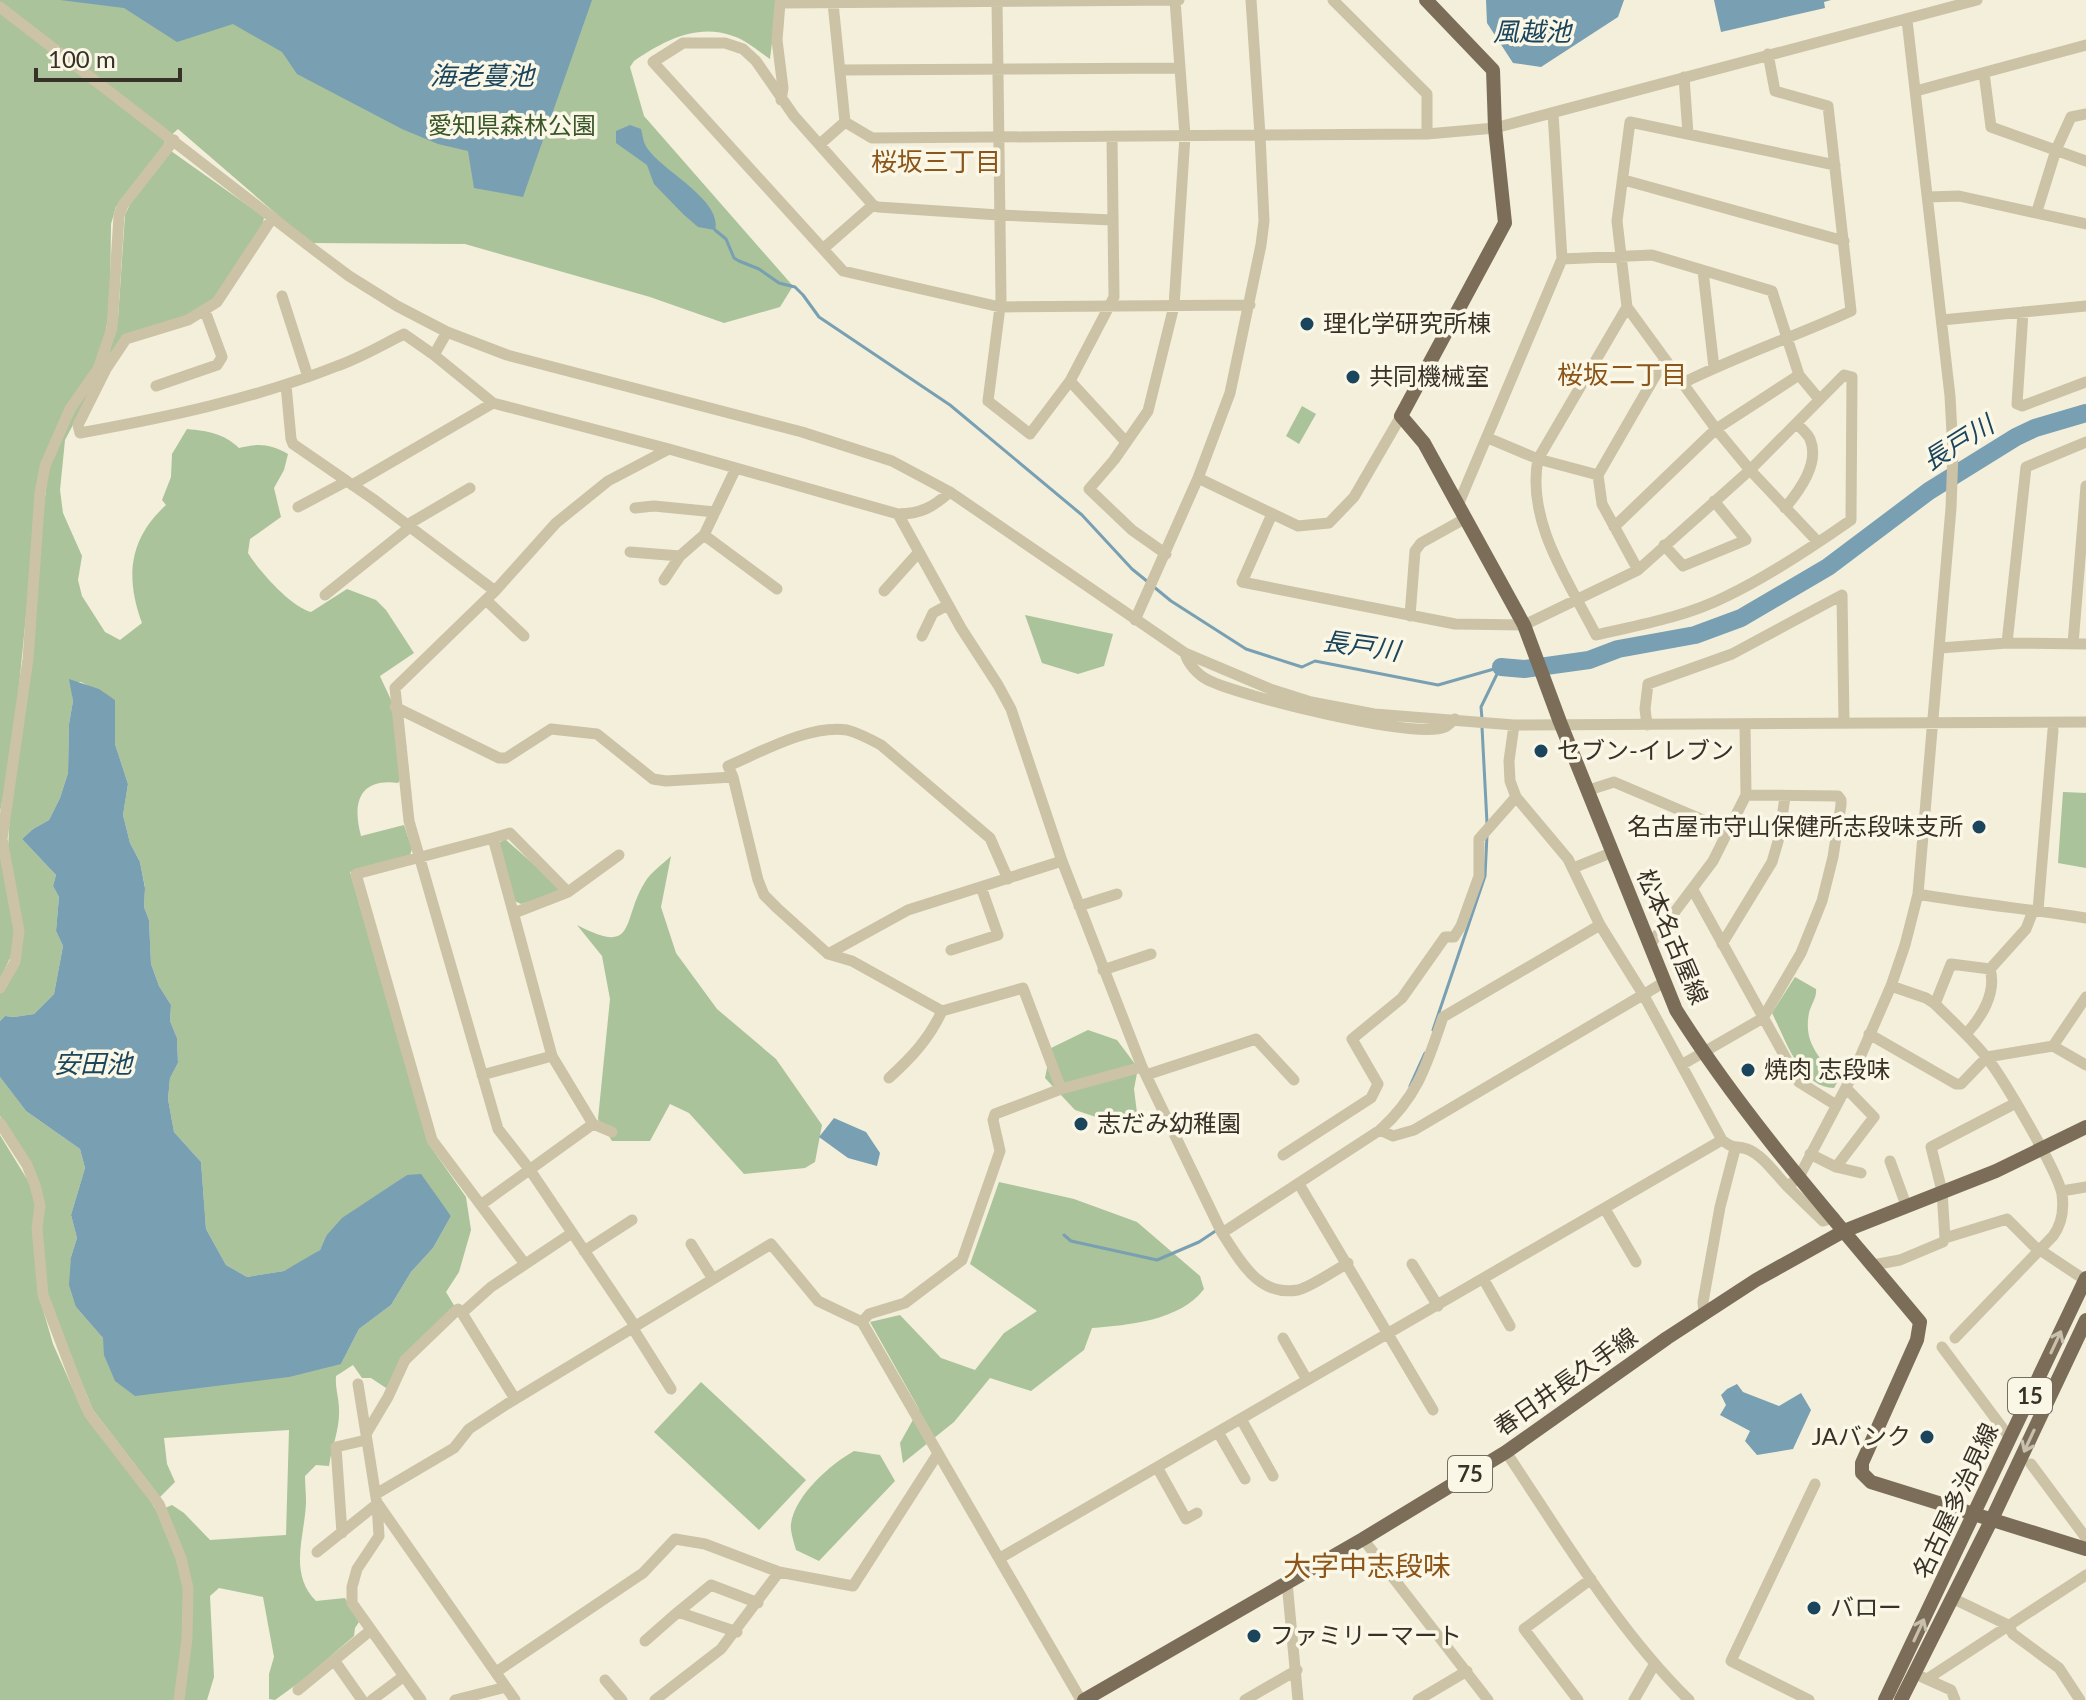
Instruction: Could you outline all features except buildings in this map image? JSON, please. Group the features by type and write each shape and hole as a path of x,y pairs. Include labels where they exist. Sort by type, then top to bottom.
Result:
{"main road":[{"path":"1401,416 1505,223 1495,128 1493,70 1426,0"},
{"name":"松本名古屋線","path":"1401,416 1424,443 1524,625 1676,1010 1703,1053 1920,1322 1917,1340 1862,1463 1862,1473 1871,1482 2086,1549"},
{"name":"春日井長久手線","path":"1083,1700 1363,1539 1506,1452 1704,1313 1844,1231 2042,1150 2086,1127"},
{"name":"名古屋多治見線","path":"1885,1700 2086,1279"},
{"name":"名古屋多治見線","path":"1901,1700 1921,1676 1952,1598 2086,1320"}],"street":[{"path":"781,100 783,88 777,40 780,3 1178,0 1185,136 1174,306 1148,411 1089,489 1132,530 1166,554"},
{"path":"1135,620 1198,478 1230,393 1250,305 1264,221 1251,0"},
{"path":"1333,0 1427,94 1427,134"},
{"path":"845,122 872,138 1427,134 1495,128 1977,0"},
{"path":"997,1 1000,307 990,404 1030,434 1070,381 1114,297 1112,138"},
{"path":"833,3 845,122"},
{"path":"0,7 349,276 397,306 447,332 507,355 802,432 892,461 950,492 1185,653 1187,661 1206,679 1304,709 1412,729 1444,728 1455,719 1514,725 1560,722 1647,725 2086,722"},
{"path":"1788,1187 1800,1175 1846,1088 1891,986 1918,894 1953,455 1942,320 1907,20"},
{"path":"1112,220 873,205 781,100 756,61 743,49 725,43 683,43 653,62 843,271 1000,307 1250,305"},
{"path":"1916,91 2086,45"},
{"path":"1683,383 1851,311 1828,106 1775,91 1768,54"},
{"path":"840,70 1180,68"},
{"path":"1984,73 1991,127 2086,161"},
{"path":"1684,77 1688,134"},
{"path":"1458,505 1562,259 1553,113"},
{"path":"2037,211 2056,150 2071,117 2086,114"},
{"path":"820,144 845,122"},
{"path":"1818,542 1716,429 1627,307 1617,221 1630,122 1835,165"},
{"path":"174,140 123,205 119,216 112,328 101,371 78,425 80,433 219,405 286,385 341,365 404,334 493,403 898,514 915,514 933,507 950,492"},
{"path":"1624,180 1844,241"},
{"path":"1928,197 1959,196 2086,224"},
{"path":"824,248 873,205"},
{"path":"0,988 15,962 19,931 2,839 28,659 45,466 70,409 130,336 188,320 217,302 273,217"},
{"path":"1562,259 1652,255 1772,291 1799,375 1819,399"},
{"path":"1703,271 1714,368"},
{"path":"282,296 308,377"},
{"path":"1942,320 2086,306"},
{"path":"1272,514 1242,582 1455,624 1524,625 1578,600 1638,570 1750,470 1844,375 1852,377 1851,520 1725,598 1665,619 1596,635 1578,600 1546,538 1533,481 1538,459 1627,307"},
{"path":"156,386 217,365 222,357 205,311"},
{"path":"2023,312 2017,404 2022,406 2086,382"},
{"path":"434,355 447,332"},
{"path":"1638,570 1602,504 1598,475 1665,359"},
{"path":"1614,527 1716,429 1799,375"},
{"path":"1070,381 1126,442"},
{"path":"286,385 293,444 409,526 491,595 524,636"},
{"path":"298,507 350,483 493,403"},
{"path":"1198,478 1298,526 1329,523 1354,497 1401,416"},
{"path":"1785,508 1801,489 1812,461 1810,438 1797,424"},
{"path":"1488,438 1538,459 1598,475"},
{"path":"2007,643 2026,467 2086,442"},
{"path":"669,449 608,481 556,523 491,595 395,688 395,707 409,821 498,1129 530,1170 634,1326 671,1389"},
{"path":"664,580 680,556 704,535 736,468"},
{"path":"1940,648 2007,643 2080,644 2086,486"},
{"path":"325,595 409,526 470,488"},
{"path":"1664,545 1683,566 1746,540 1714,501"},
{"path":"635,508 654,506 715,512"},
{"path":"898,514 1011,709 1062,861 1103,970 1144,1071 1220,1229 1247,1271 1256,1280 1275,1289 1299,1290 1348,1263"},
{"path":"1410,616 1415,551 1421,543 1466,518"},
{"path":"704,535 777,589"},
{"path":"630,552 680,556"},
{"path":"884,591 919,552"},
{"path":"1647,725 1648,684 1732,654 1842,595 1844,722"},
{"path":"922,636 933,613 948,605"},
{"path":"395,707 499,758 506,758 551,729 597,734 653,779 733,777"},
{"path":"1649,946 1713,861 1746,795 1745,724"},
{"path":"1514,725 1509,761 1510,781 1516,797 1573,868 1600,925 1683,1064 1722,1140 1735,1149 1747,1149 1758,1157 1823,1221 1834,1217"},
{"path":"1008,879 990,838 881,745 866,737 832,729 808,734 728,766 764,895 828,954 852,961 942,1011 1023,988 1061,1089"},
{"path":"1990,969 2026,929 2036,910 2053,730"},
{"path":"1589,790 1614,782 1729,831"},
{"path":"1683,1064 1763,1018 1801,953 1822,901 1833,857 1841,805 1838,796 1746,795"},
{"path":"1283,1155 1371,1098 1378,1084 1352,1039 1402,998 1445,937 1454,937 1479,876 1479,839 1516,797"},
{"path":"1722,944 1772,862 1785,797"},
{"path":"525,1264 432,1140 356,874 510,833 568,892"},
{"path":"493,838 552,1056 593,1124 612,1132"},
{"path":"1573,868 1613,852"},
{"path":"514,913 568,892 619,855"},
{"path":"828,954 908,910 1062,861"},
{"path":"951,950 998,935 981,887"},
{"path":"1693,890 1799,1082 1836,1105"},
{"path":"1079,906 1117,894"},
{"path":"1918,894 1985,906 2086,918"},
{"path":"1220,1229 1299,1184 1380,1130 1402,1111 1430,1058 1443,1017 1600,925"},
{"path":"1103,970 1151,954"},
{"path":"1935,1004 1951,964 1990,969"},
{"path":"1966,1034 1982,1017 1992,978 1990,969"},
{"path":"1380,1130 1393,1136 1414,1130 1663,983"},
{"path":"1891,986 1935,1004 1987,1057 2042,1150 2062,1191 2060,1227 1955,1338"},
{"path":"2053,1046 2086,997"},
{"path":"889,1078 915,1055 942,1011"},
{"path":"1869,1034 1956,1084 1961,1084 1987,1057 2053,1046 2085,1062"},
{"path":"862,1322 869,1314 905,1303 962,1260 1000,1151 993,1120 1001,1109 1061,1089 1144,1071 1256,1039 1294,1080"},
{"path":"482,1075 552,1056"},
{"path":"1836,1167 1874,1117 1846,1088"},
{"path":"1945,1238 1942,1191 1931,1147 2014,1104"},
{"path":"0,1123 27,1165 35,1185 40,1205 37,1228 43,1295 82,1398 90,1415 159,1504 181,1558 188,1588 187,1639 179,1700"},
{"path":"482,1204 593,1124"},
{"path":"1000,1558 1722,1140"},
{"path":"1704,1313 1703,1302 1720,1207 1735,1149"},
{"path":"1810,1154 1836,1167 1861,1173"},
{"path":"1890,1161 1906,1205"},
{"path":"1299,1184 1433,1410"},
{"path":"2062,1191 2086,1187"},
{"path":"1605,1209 1636,1262"},
{"path":"1873,1265 1900,1260 1943,1242 1945,1238 2007,1219 2040,1251 2086,1279"},
{"path":"584,1251 632,1220"},
{"path":"462,1313 491,1287 572,1233"},
{"path":"691,1244 713,1279"},
{"path":"317,1552 342,1533 376,1499 454,1448 469,1429 771,1244 818,1301 862,1322 1083,1700"},
{"path":"1412,1264 1438,1306"},
{"path":"1484,1280 1510,1326"},
{"path":"342,1533 336,1447 366,1437 405,1360 458,1309 515,1399"},
{"path":"1283,1338 1307,1380"},
{"path":"1942,1347 2010,1438"},
{"path":"358,1384 379,1536 357,1569 352,1603 421,1700"},
{"path":"1241,1419 1273,1476"},
{"path":"1218,1432 1245,1479"},
{"path":"1506,1452 1591,1579 1654,1665 1689,1700"},
{"path":"496,1672 643,1573 675,1539 705,1544 779,1572 853,1586 937,1455"},
{"path":"2031,1464 2086,1538"},
{"path":"1157,1467 1186,1519 1197,1513"},
{"path":"1809,1700 1731,1661 1815,1484"},
{"path":"376,1499 515,1700"},
{"path":"1363,1539 1488,1700"},
{"path":"655,1700 721,1649 737,1632 779,1572"},
{"path":"1921,1676 2086,1575"},
{"path":"1578,1700 1524,1629 1591,1579"},
{"path":"1287,1582 1298,1700"},
{"path":"645,1641 711,1585 758,1603"},
{"path":"1952,1598 2008,1625 2013,1634 2059,1668 2080,1700"},
{"path":"678,1612 737,1632"},
{"path":"298,1690 371,1630"},
{"path":"334,1660 362,1700"},
{"path":"1634,1700 1654,1665"},
{"path":"1245,1700 1297,1670"},
{"path":"1418,1700 1467,1671"},
{"path":"372,1700 404,1676"},
{"path":"1921,1676 1951,1690 1955,1700"},
{"path":"605,1680 622,1700"},
{"path":"455,1700 506,1687"}],"green space":[{"name":"愛知県森林公園","path":"0,0 777,0 770,59 738,38 706,32 669,41 634,61 630,67 644,116 793,286 780,307 724,323 650,297 465,244 310,243 178,129 165,141 149,168 116,207 111,224 110,305 96,369 69,405 41,464 13,747 0,812"},
{"path":"171,151 264,217 263,225 222,291 199,312 127,334 108,358 118,319 125,215 133,198"},
{"path":"94,385 65,440 60,490 63,513 82,556 78,580 82,596 105,632 120,640 142,623 133,590 134,560 144,531 166,505 162,500 171,477 172,454 187,429 215,434 239,448 264,445 288,454 274,488 281,517 250,539 248,553 285,596 311,612 347,589 376,600 414,653 380,676 403,730 407,758 404,771 398,783 374,785 367,789 358,803 361,836 404,825 412,849 410,855 350,872 428,1143 466,1197 471,1230 459,1272 446,1292 455,1307 392,1385 386,1388 371,1378 362,1378 353,1365 336,1376 339,1416 329,1466 316,1465 305,1476 306,1502 300,1566 307,1590 316,1601 345,1598 359,1622 354,1636 275,1700 269,1699 269,1674 274,1657 263,1597 219,1588 210,1596 214,1677 207,1700 183,1700 191,1586 165,1508 172,1505 184,1513 210,1540 286,1535 289,1430 164,1438 167,1464 175,1482 160,1497 93,1410 64,1340 47,1294 34,1170 0,1116 0,1077 26,1111 80,1149 85,1168 71,1215 77,1238 71,1257 76,1307 104,1339 104,1355 341,1364 359,1329 391,1305 411,1272 433,1248 451,1216 439,1200 407,1175 326,1236 320,1250 284,1271 247,1277 226,1265 206,1229 201,1162 174,1132 168,1099 170,1078 178,1063 177,1038 170,1021 171,1005 159,986 151,964 149,920 144,907 145,887 140,862 130,843 123,815 128,784 115,744 115,700 81,682 71,682 73,701 68,773 60,798 49,820 22,839 56,875 53,886 59,897 56,931 63,946 54,994 34,1014 5,1016 0,1021 0,993 21,959 8,849 11,793 49,463 80,401"},
{"path":"1302,406 1316,414 1299,444 1286,436"},
{"path":"1025,615 1113,634 1104,666 1078,674 1042,663"},
{"path":"2063,792 2086,793 2086,868 2058,863"},
{"path":"505,839 562,889 561,892 521,904 515,901 499,843"},
{"path":"0,848 15,930 13,952 0,979"},
{"path":"671,856 661,907 676,953 717,1009 776,1059 822,1125 815,1162 805,1168 744,1174 689,1113 670,1104 650,1141 612,1141 598,1119 610,999 602,956 577,925 596,934 619,935 625,930 645,882"},
{"path":"1795,977 1816,989 1809,1013 1808,1033 1815,1050 1839,1079 1834,1088 1822,1086 1804,1072 1789,1050 1772,1013"},
{"path":"1088,1030 1117,1040 1138,1068 1134,1089 1137,1113 1111,1122 1075,1110 1045,1078 1051,1048"},
{"path":"0,1135 30,1184 35,1201 39,1296 53,1344 84,1414 139,1482 159,1515 179,1560 185,1589 184,1638 175,1700 0,1700"},
{"path":"999,1182 1074,1199 1137,1222 1200,1276 1204,1289 1194,1300 1168,1315 1137,1323 1092,1328 1084,1350 1031,1391 990,1378 954,1422 903,1463 900,1443 919,1409 870,1322 900,1315 941,1358 975,1370 1004,1333 1037,1311 970,1264"},
{"path":"701,1382 806,1480 759,1530 654,1432"},
{"path":"854,1451 880,1455 895,1481 819,1561 796,1550 791,1527 794,1513 815,1482"}],"water":[{"name":"海老蔓池","path":"60,0 592,0 523,197 474,188 468,151 438,144 402,129 297,74 282,52 233,24 177,42 124,8"},
{"name":"風越池","path":"1486,0 1624,0 1618,17 1541,67 1513,63 1487,23"},
{"path":"1714,0 1831,0 1824,2 1825,8 1721,32"},
{"path":"630,125 641,129 646,146 655,157 690,186 710,208 715,219 715,230 698,227 683,214 654,184 647,165 616,143 616,131"},
{"name":"安田池","path":"69,679 99,689 115,700 115,744 128,784 123,815 130,843 140,862 145,888 144,907 149,920 151,964 159,986 171,1005 170,1021 177,1038 178,1063 170,1078 168,1099 174,1132 201,1162 206,1229 226,1265 247,1277 284,1271 320,1250 326,1236 342,1218 407,1175 421,1174 451,1216 433,1248 411,1272 391,1305 359,1329 341,1364 289,1377 135,1396 115,1381 104,1355 103,1338 76,1307 69,1285 71,1257 77,1238 71,1215 85,1168 80,1149 26,1111 0,1077 0,1021 5,1016 34,1014 54,994 63,946 56,931 59,897 53,886 56,875 22,839 49,820 68,773 73,701"},
{"path":"834,1118 866,1132 880,1153 877,1166 848,1158 819,1137"},
{"path":"1737,1384 1743,1392 1779,1406 1801,1393 1811,1410 1793,1449 1757,1455 1745,1441 1750,1431 1720,1415 1726,1405 1721,1395"}],"waterway":[{"name":"長戸川","path":"715,230 726,239 734,258 759,269 779,283 795,287 819,317 950,405 1082,515 1148,582"},
{"name":"長戸川","path":"1501,667 1524,669 1589,660 1618,649 1695,635 1741,618 1828,567 1929,491 2016,437 2086,413"},
{"name":"長戸川","path":"1154,587 1246,649 1302,667 1315,661 1438,685 1501,667"},
{"path":"1482,719 1481,707 1500,668"},
{"path":"1482,727 1487,823"},
{"path":"1433,1030 1485,876 1487,835"},
{"path":"1410,1086 1425,1053"},
{"path":"1064,1235 1071,1241 1157,1260 1199,1242 1217,1230"}],"place":[{"name":"理化学研究所棟","path":"1307,324"},
{"name":"共同機械室","path":"1353,377"},
{"name":"セブン-イレブン","path":"1541,751"},
{"name":"名古屋市守山保健所志段味支所","path":"1979,827"},
{"name":"焼肉 志段味","path":"1748,1070"},
{"name":"志だみ幼稚園","path":"1081,1124"},
{"name":"JAバンク","path":"1927,1437"},
{"name":"バロー","path":"1814,1608"},
{"name":"ファミリーマート","path":"1254,1636"}],"district":[{"name":"桜坂三丁目","path":"936,162"},
{"name":"桜坂二丁目","path":"1622,375"},
{"name":"大字中志段味","path":"1367,1566"}]}
